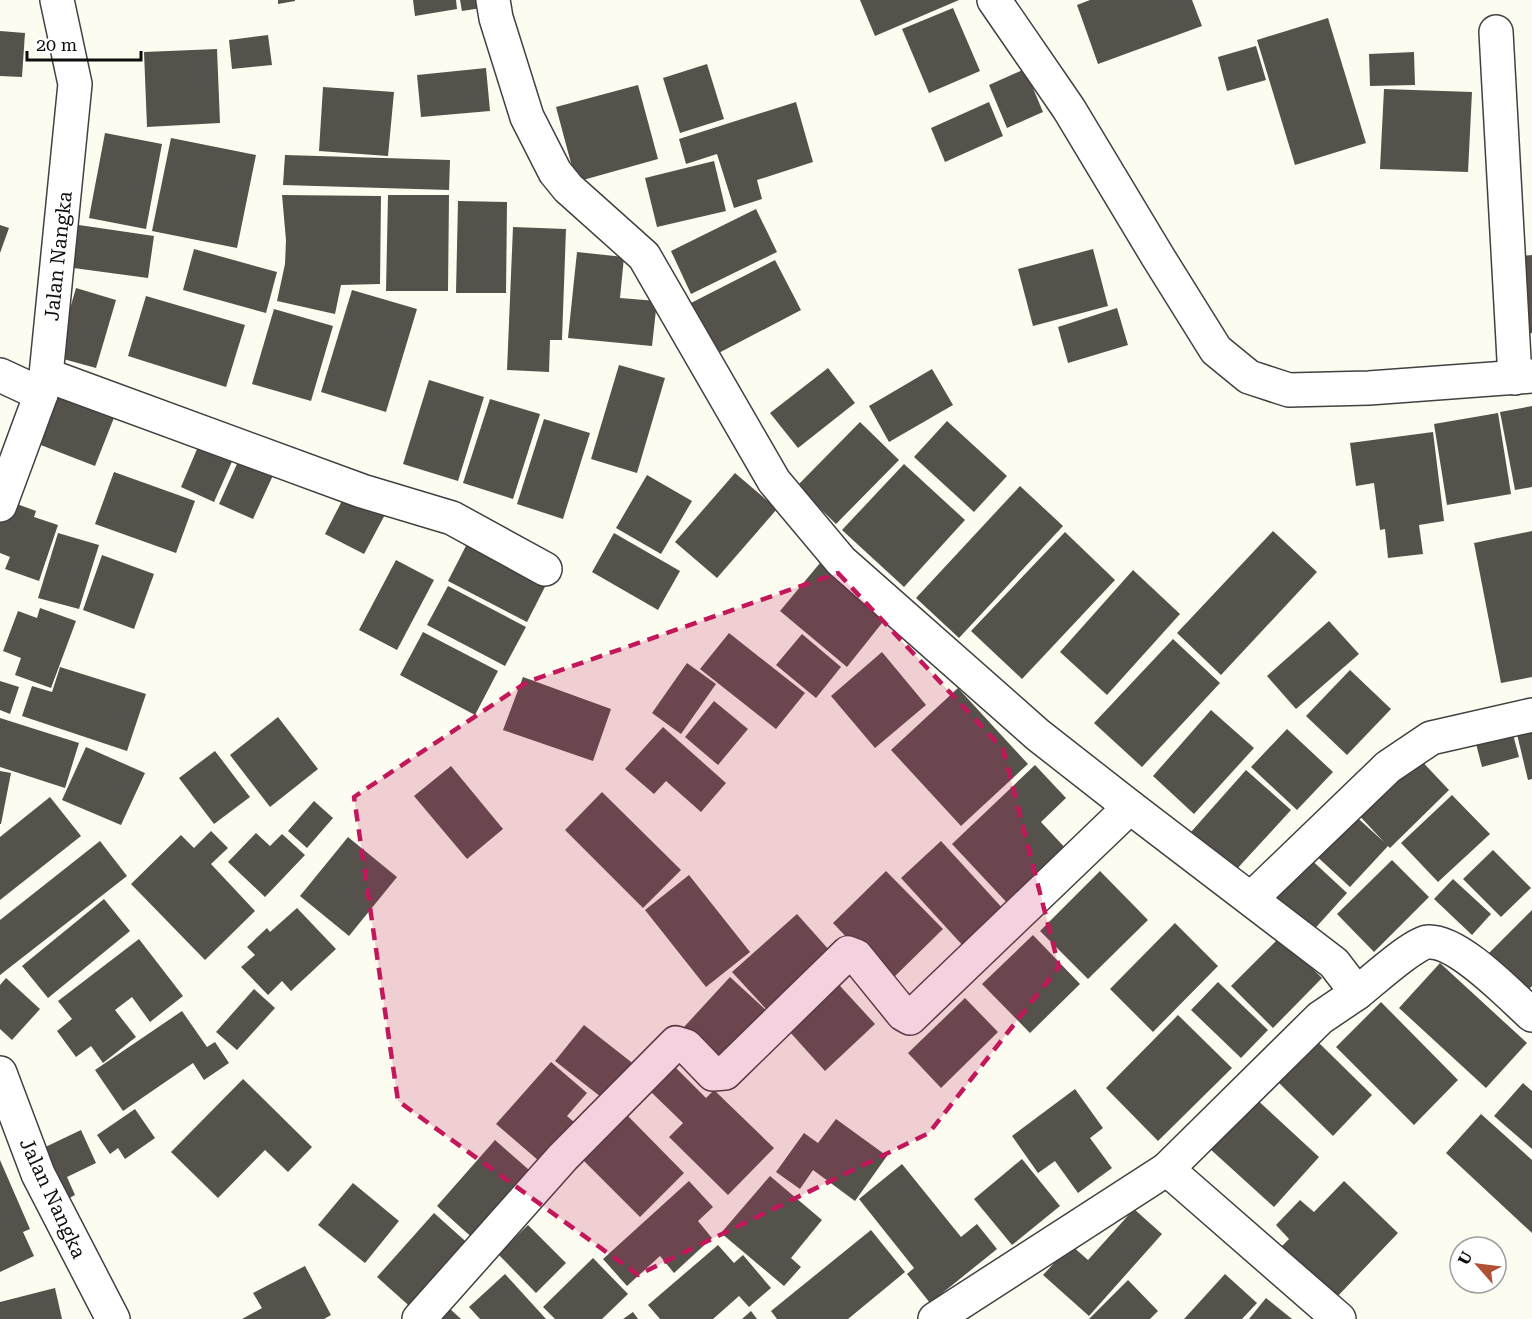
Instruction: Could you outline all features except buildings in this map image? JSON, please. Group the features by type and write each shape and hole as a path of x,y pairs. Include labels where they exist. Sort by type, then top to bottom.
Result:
{"street":[{"name":"Jalan Nangka","path":"0,505 44,384 75,84 57,0"},
{"path":"493,0 496,18 527,117 555,172 568,188 644,256 774,481 841,561 1038,735 1334,963 1357,993"},
{"path":"994,0 1069,109 1216,350 1249,377 1289,390 1369,388 1524,377 1496,32"},
{"path":"0,375 44,384 362,491 452,518 545,569"},
{"path":"1251,899 1388,767 1431,738 1532,715"},
{"path":"419,1319 563,1157 676,1044 686,1046 713,1074 725,1073 848,952 856,956 903,1014 910,1018 1130,807"},
{"path":"935,1319 1167,1169 1320,1018 1357,993 1413,948 1427,941 1468,957 1532,1015"},
{"name":"Jalan Nangka","path":"0,1073 38,1174 113,1319"},
{"path":"1167,1169 1339,1319"}],"highlighted area":[{"path":"838,573 1003,749 1059,967 929,1133 638,1275 398,1101 354,797 527,682"}]}
